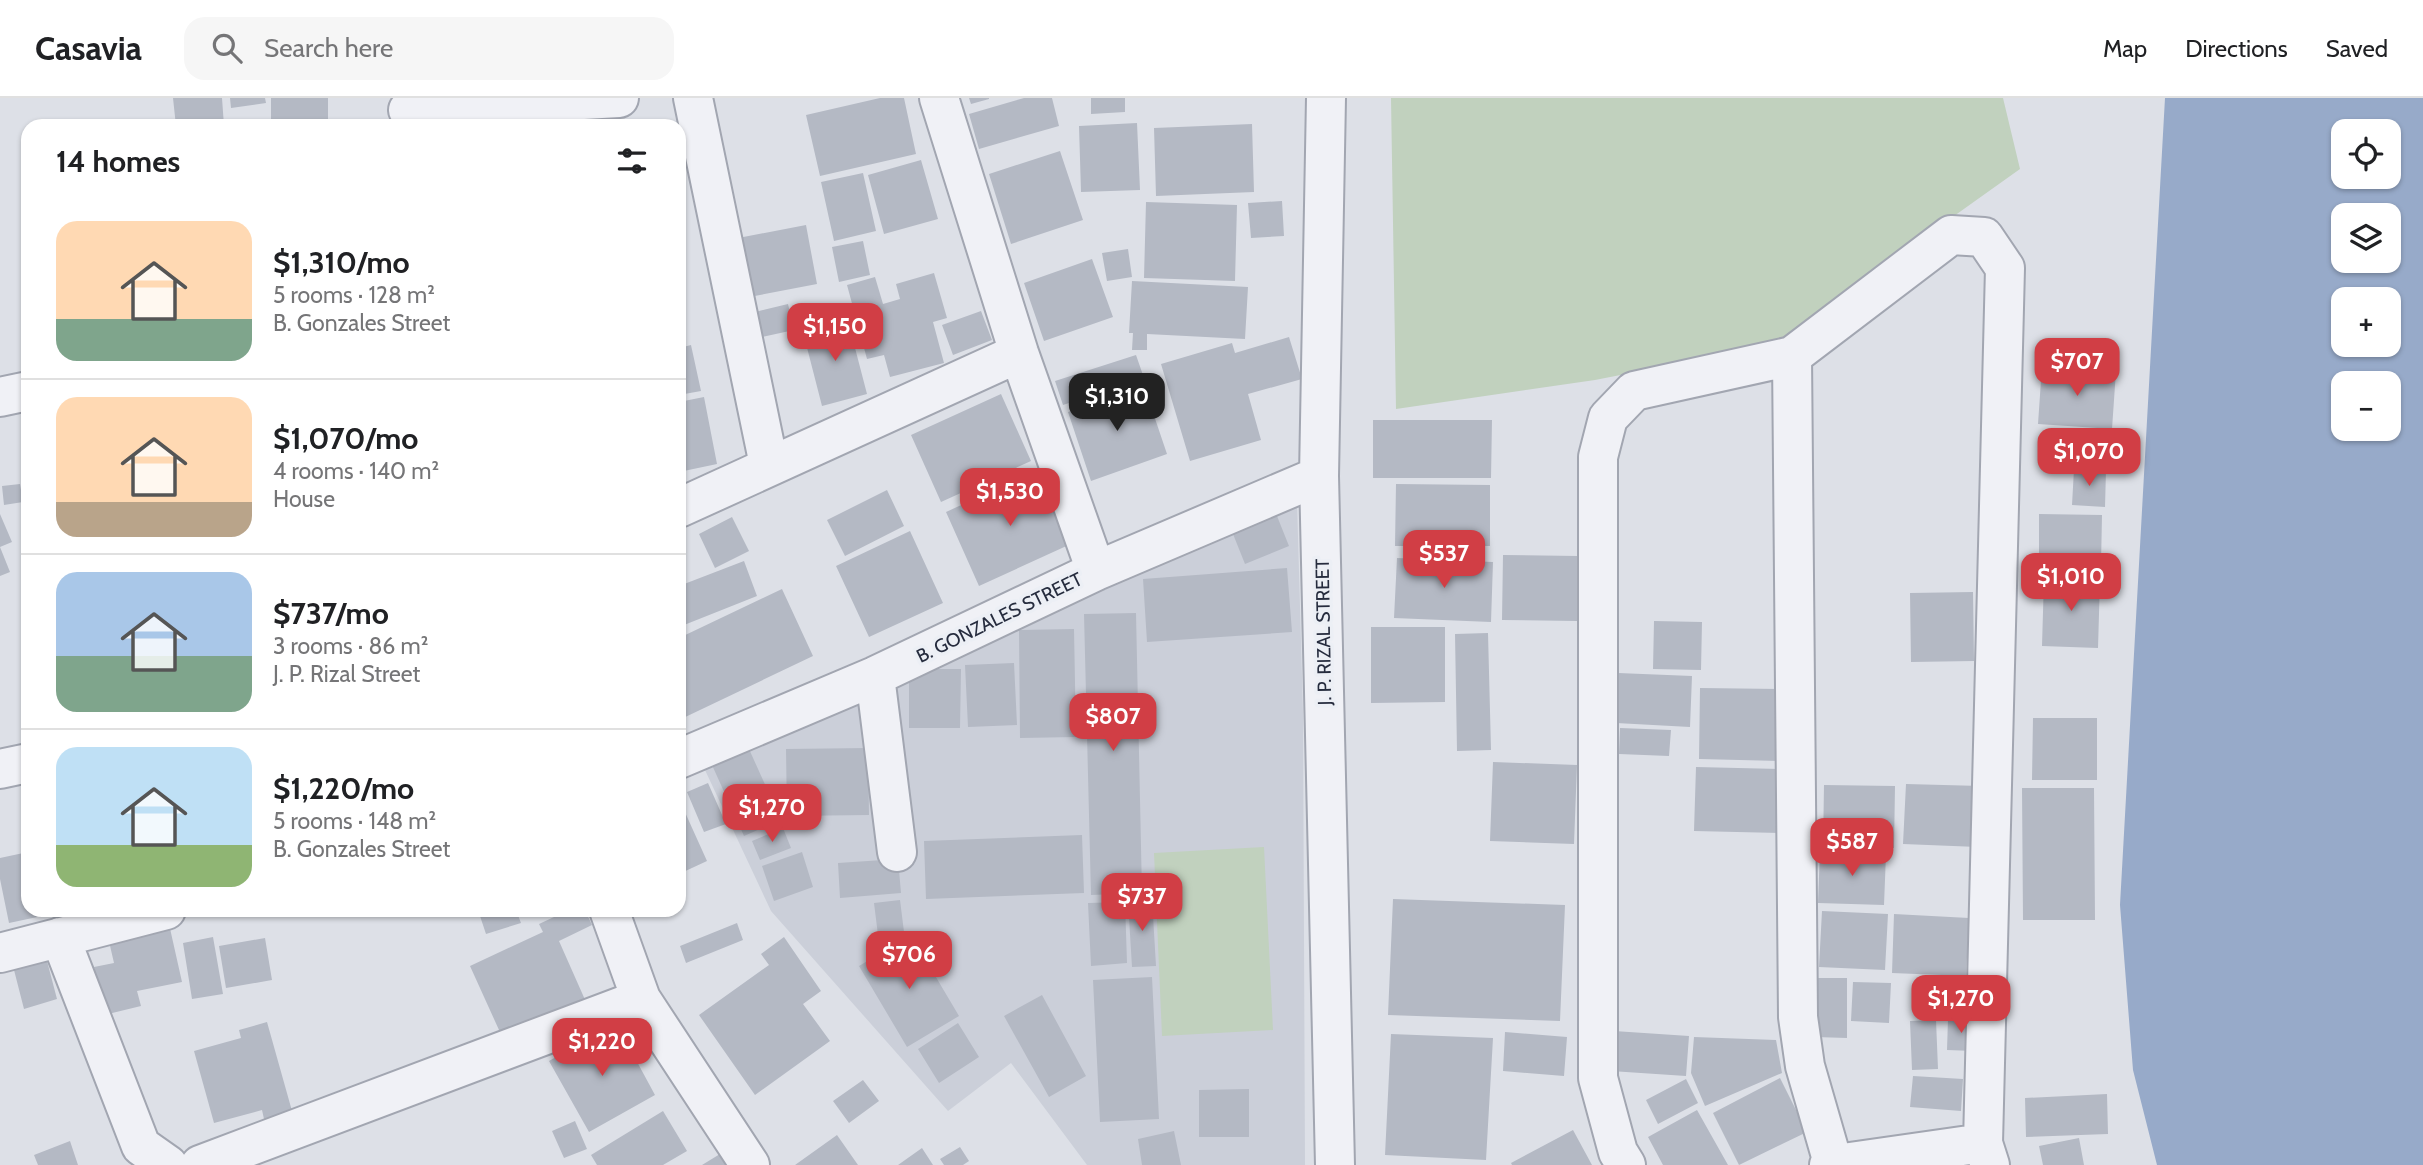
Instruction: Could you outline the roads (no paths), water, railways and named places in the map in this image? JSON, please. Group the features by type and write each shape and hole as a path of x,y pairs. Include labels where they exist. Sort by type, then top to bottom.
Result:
{"street":[{"path":"409,111 620,98"},
{"path":"693,98 769,465"},
{"path":"939,98 1019,353 1096,571"},
{"name":"J. P. RIZAL STREET","path":"1326,98 1319,476 1335,1165"},
{"path":"1626,1165 1618,1152 1598,1078 1598,457 1608,418 1634,391 1792,356 1951,235 1984,237 2005,268 1987,1154 1831,1164 1805,1066 1798,1017 1792,356"},
{"path":"686,505 1019,353"},
{"path":"0,397 21,392"},
{"name":"B. GONZALES STREET","path":"686,756 875,676 1096,571 1319,476"},
{"path":"875,676 897,852"},
{"path":"0,769 21,764"},
{"path":"0,953 139,917"},
{"path":"612,917 641,999 750,1165"},
{"path":"60,937 141,1146 168,1165"},
{"path":"200,1165 641,999"}],"water":[{"path":"2165,98 2423,98 2423,1165 2157,1165 2133,1070 2120,905"}]}
